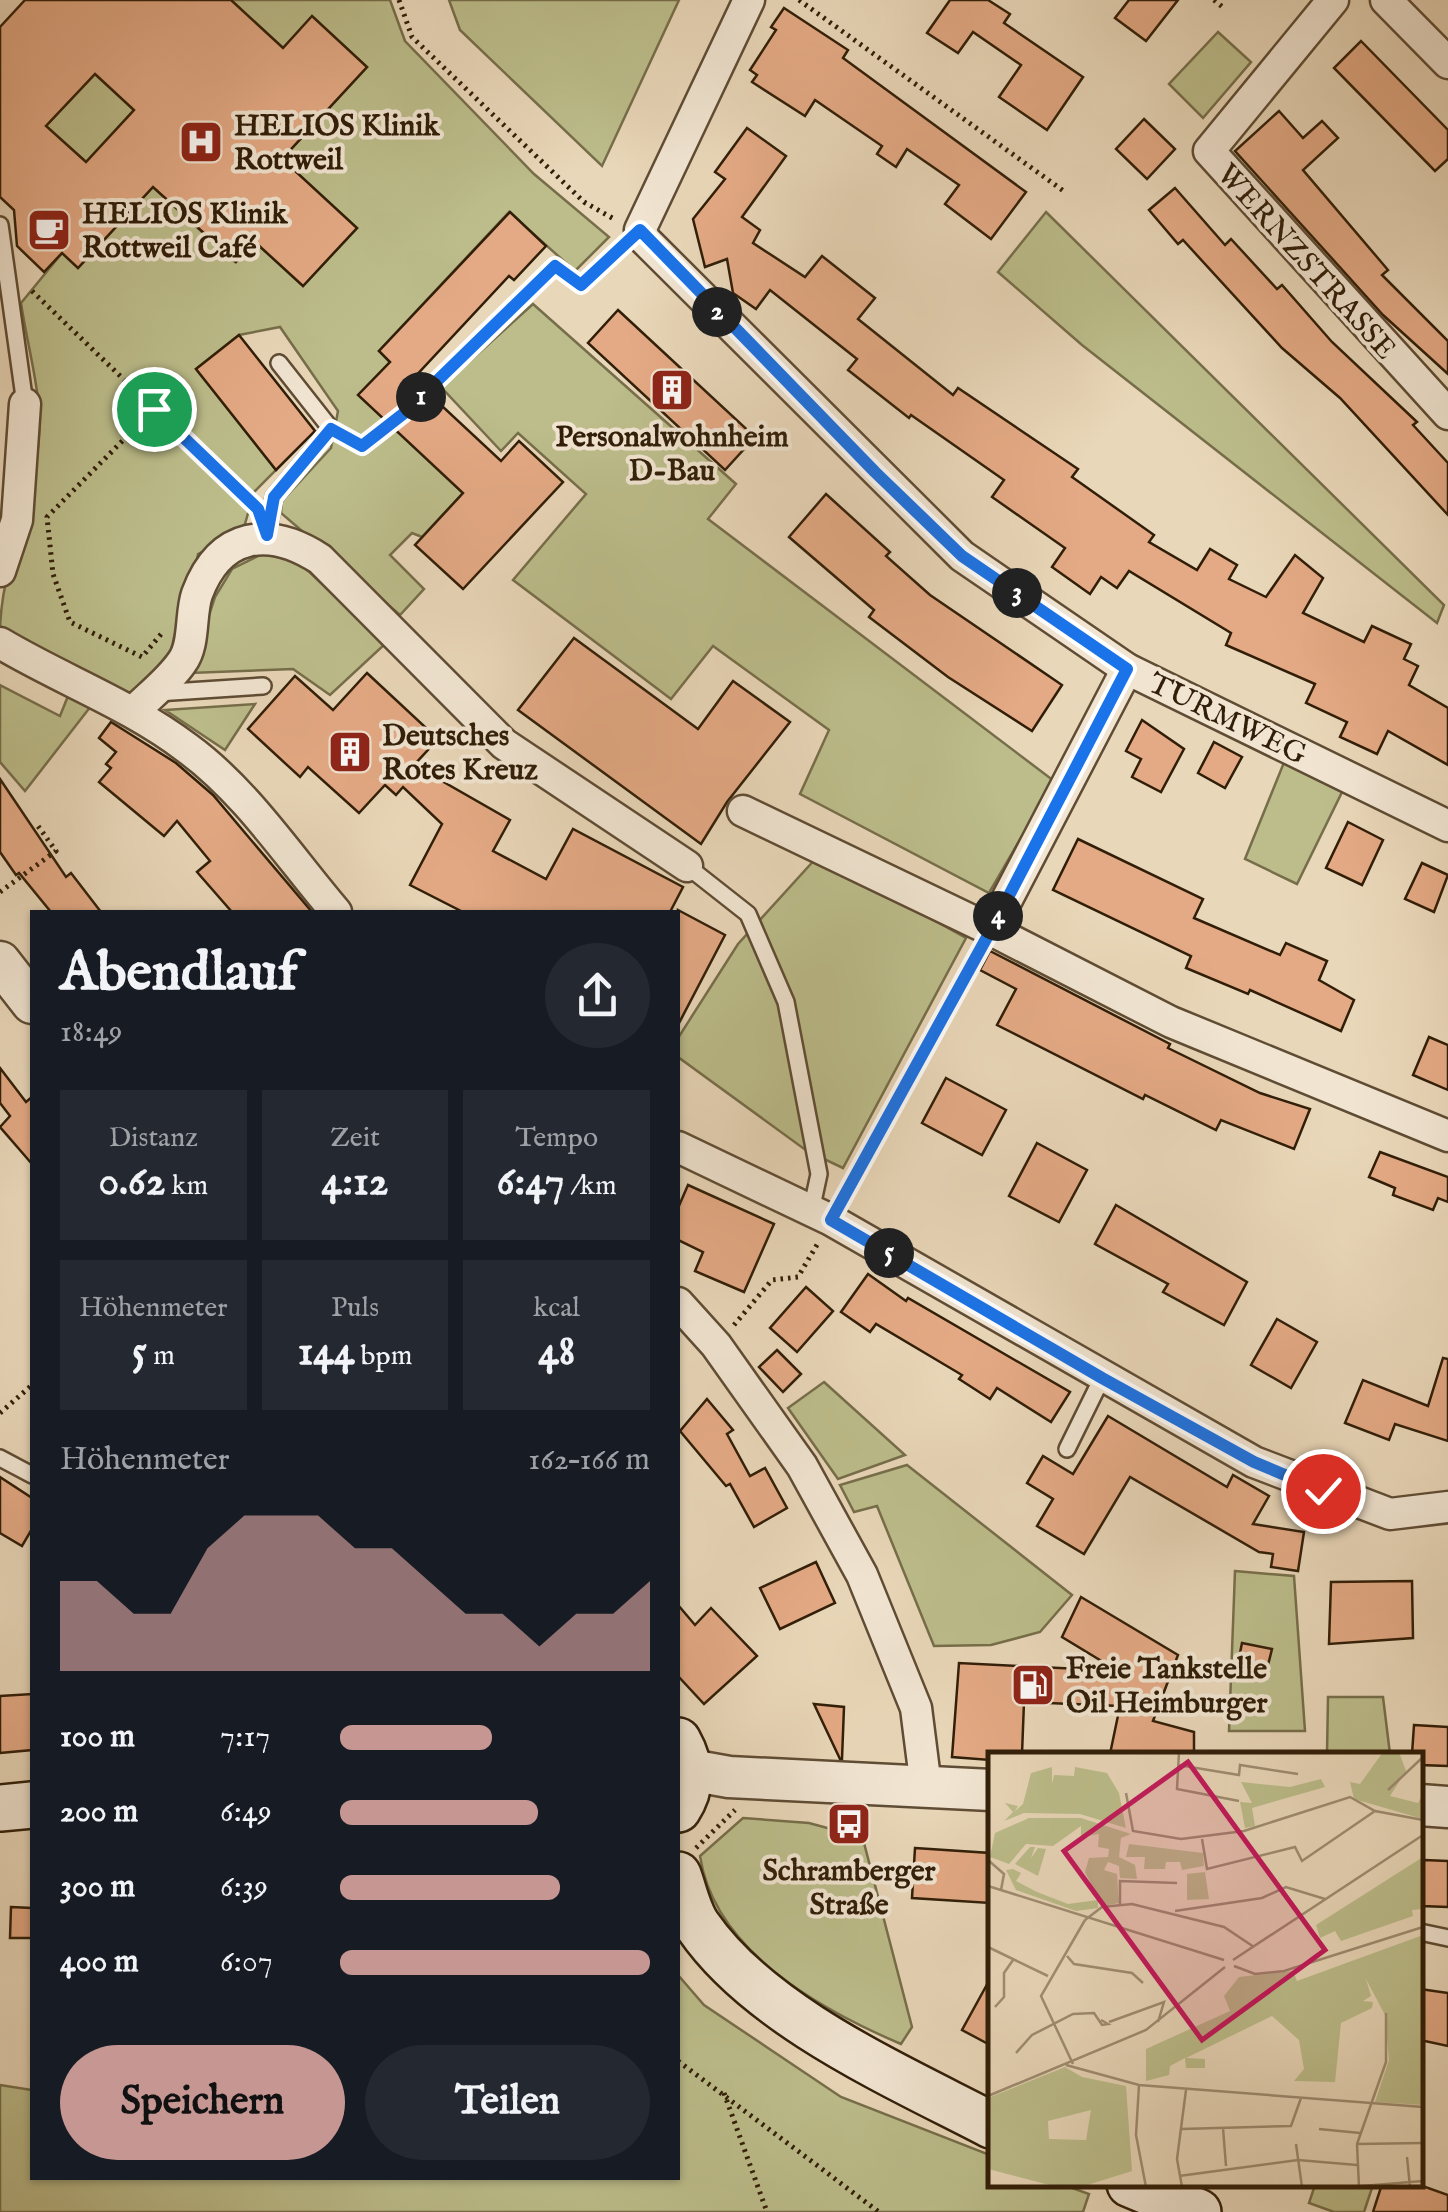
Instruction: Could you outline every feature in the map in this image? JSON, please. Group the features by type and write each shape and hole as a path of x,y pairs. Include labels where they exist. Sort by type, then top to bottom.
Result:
{"main road":[{"path":"0,1808 30,1805"},
{"path":"680,1881 696,1924 774,2002 899,2077 988,2124"},
{"path":"1137,2187 1198,2212"}],"street":[{"path":"640,230 750,0"},
{"name":"WERNZSTRASSE","path":"1333,0 1209,150 1448,414"},
{"path":"1386,0 1448,63"},
{"name":"TURMWEG","path":"640,230 962,556 1127,669 1448,826"},
{"path":"0,571 17,520 25,404"},
{"path":"142,703 185,660 197,595 212,567 233,546 267,535 299,546 320,559 504,744 687,866"},
{"path":"0,643 142,703 227,782 334,910"},
{"path":"991,930 1127,669"},
{"path":"743,811 1171,1022 1448,1136"},
{"path":"0,962 30,1000"},
{"path":"680,1147 821,1215 1254,1462 1390,1514 1448,1507"},
{"path":"680,1306 716,1345 802,1466 862,1575 916,1708 926,1788"},
{"path":"681,1773 988,1790"},
{"path":"1423,1805 1448,1806"}],"lane":[{"path":"0,225 25,404"},
{"path":"267,535 274,497 331,429 279,363"},
{"path":"142,703 263,686"},
{"path":"687,866 748,914 786,1002 818,1174 821,1215"},
{"path":"1067,1449 1102,1378"},
{"path":"0,1458 30,1474"},
{"path":"1423,1933 1448,1938"}],"path":[{"path":"331,429 362,446 403,414 555,266 581,285 640,230 584,202 412,37 400,0"},
{"path":"800,0 1064,192"},
{"path":"1214,0 1225,8"},
{"path":"4,272 258,509 244,515"},
{"path":"154,409 46,517 53,574 70,622 142,657 168,627"},
{"path":"0,892 56,852 38,826"},
{"path":"748,1309 772,1280 798,1276 821,1215 991,930"},
{"path":"0,1413 30,1387"},
{"path":"680,2062 879,2212"},
{"path":"724,2093 767,2212"}],"green space":[{"path":"231,0 390,0 405,41 534,174 609,237 575,271 509,212 379,351 390,362 359,395 463,493 422,537 412,533 390,555 424,589 400,615 281,513 282,501 331,448 338,411 280,327 239,335 196,369 276,470 254,492 243,531 198,554 186,632 131,699 0,634 6,583 31,486 39,435 36,386 21,303 62,253 78,268 153,187 235,262 255,242 303,286 357,228 282,159 367,67 313,17 283,48"},
{"path":"449,0 679,0 602,166 460,30"},
{"path":"1218,32 1251,62 1203,118 1169,84"},
{"path":"95,74 134,110 86,162 46,126"},
{"path":"1046,212 1444,605 1437,623 1082,345 998,272"},
{"path":"533,304 736,484 708,519 1054,781 989,893 800,794 829,730 713,646 671,699 513,580 586,494 518,433 501,451 441,387"},
{"path":"262,554 298,561 385,644 330,695 293,669 190,673 215,597 232,569"},
{"path":"0,685 60,716 68,696 91,706 25,791 0,762"},
{"path":"255,704 225,750 165,710"},
{"path":"1285,760 1344,788 1297,884 1245,859"},
{"path":"818,856 966,938 843,1168 807,1151 680,1058 680,1035 738,944"},
{"path":"824,1382 905,1455 838,1479 788,1408"},
{"path":"907,1465 1072,1595 1040,1632 991,1645 934,1646 877,1506 854,1512 840,1485"},
{"path":"1235,1571 1294,1576 1305,1731 1229,1731"},
{"path":"1328,1697 1383,1697 1390,1752 1327,1752"},
{"path":"743,1818 809,1823 846,1833 849,1842 864,1843 912,2027 901,2044 806,1995 776,1973 726,1921 709,1890 700,1856"},
{"path":"680,1977 704,2005 841,2097 988,2154 988,2187 1070,2187 1089,2194 1083,2212 0,2212 0,2085 30,2090 30,2180 680,2180"},
{"path":"1314,2187 1372,2187 1364,2212 1334,2212 1309,2203"}],"building":[{"name":"HELIOS Klinik Rottweil","path":"25,0 231,0 283,48 312,16 367,67 282,159 357,228 303,286 255,242 236,262 153,187 78,268 62,253 44,272 17,246 14,210 0,197 0,27","holes":["95,74 134,110 86,162 46,126"]},
{"path":"950,0 988,0 1010,14 1004,23 1083,77 1047,130 999,97 1021,65 973,32 958,53 927,33"},
{"path":"1129,0 1178,0 1146,41 1115,18"},
{"path":"784,8 848,50 843,58 1026,192 991,239 945,204 959,185 907,149 896,167 877,154 882,146 815,100 805,116 752,82 757,75 750,70 776,30 771,27"},
{"path":"1361,41 1448,130 1448,159 1435,171 1334,68"},
{"path":"1279,111 1303,138 1322,121 1338,138 1303,170 1388,270 1382,275 1448,341 1448,374 1383,315 1235,151"},
{"path":"1144,119 1175,149 1147,179 1116,149"},
{"path":"747,128 786,156 742,217 760,230 753,243 805,277 822,256 875,298 858,319 953,395 958,388 1078,469 1072,477 1154,535 1149,542 1197,570 1210,549 1237,565 1229,579 1266,597 1295,555 1323,578 1303,613 1364,642 1372,626 1411,644 1404,659 1418,666 1409,685 1448,708 1448,765 1388,731 1377,754 1340,737 1347,722 1306,703 1315,684 1226,645 1231,633 1129,571 1117,588 1101,577 1090,594 1052,567 1065,548 992,497 1004,480 911,415 909,418 848,370 857,359 770,290 756,309 733,293 727,259 705,267 693,219 725,179 715,172"},
{"path":"1175,188 1225,245 1231,239 1277,289 1282,285 1332,342 1417,422 1413,425 1448,463 1448,515 1340,398 1282,348 1183,240 1178,244 1149,210"},
{"path":"510,212 546,246 514,280 509,276 413,379 501,461 519,441 563,482 463,589 415,545 463,493 358,395 390,362 379,351"},
{"name":"Personalwohnheim D-Bau","path":"618,310 755,437 725,470 588,343"},
{"path":"239,335 315,431 276,470 196,369"},
{"path":"826,494 930,595 1062,685 1032,731 948,677 869,617 874,610 789,537"},
{"path":"574,638 698,729 733,681 790,722 727,802 701,844 518,710"},
{"path":"367,673 438,739 414,765 510,820 493,851 546,879 573,829 683,887 671,910 459,910 410,885 442,824 403,787 396,795 385,785 359,813 308,767 300,777 248,729 295,676 333,710"},
{"path":"1142,720 1184,749 1161,792 1132,777 1141,759 1126,751"},
{"path":"111,722 176,763 213,795 310,910 230,910 197,872 210,861 177,821 164,836 99,782 111,768 106,764 116,752 99,738"},
{"path":"1214,742 1242,757 1225,788 1198,773"},
{"path":"0,779 66,877 71,873 99,910 49,910 0,852"},
{"path":"1348,822 1383,840 1362,885 1326,868"},
{"path":"1078,839 1203,899 1194,918 1280,955 1286,943 1327,961 1319,980 1354,1000 1341,1031 1250,990 1248,994 1186,968 1191,956 1053,890"},
{"path":"1422,863 1448,875 1434,912 1405,899"},
{"path":"680,911 725,935 680,1021"},
{"path":"990,951 1170,1044 1168,1048 1260,1093 1310,1109 1294,1149 1221,1120 1216,1130 1145,1095 1143,1099 997,1025 1016,989 980,970"},
{"path":"1429,1037 1448,1045 1448,1090 1413,1075"},
{"path":"0,1068 26,1102 30,1099 30,1162 0,1127 10,1116 0,1103"},
{"path":"946,1078 1006,1110 982,1155 922,1123"},
{"path":"1037,1143 1087,1170 1059,1222 1009,1196"},
{"path":"1380,1152 1448,1177 1448,1202 1438,1198 1433,1210 1393,1195 1395,1188 1369,1177"},
{"path":"688,1185 774,1224 744,1292 695,1271 703,1252 680,1241 680,1203"},
{"path":"1116,1205 1247,1282 1224,1325 1163,1292 1168,1284 1095,1244"},
{"path":"868,1274 906,1301 908,1298 1070,1392 1051,1422 997,1388 990,1399 959,1379 962,1375 876,1324 870,1332 841,1312"},
{"path":"806,1287 833,1311 797,1352 770,1328"},
{"path":"1277,1319 1317,1342 1291,1388 1251,1365"},
{"path":"777,1350 801,1374 783,1392 759,1367"},
{"path":"1443,1358 1448,1359 1448,1441 1395,1424 1389,1440 1345,1423 1363,1380 1428,1406"},
{"path":"707,1399 733,1430 727,1434 750,1476 765,1468 787,1508 754,1527 730,1484 726,1486 680,1431"},
{"path":"1108,1416 1227,1487 1233,1475 1269,1496 1253,1524 1304,1532 1298,1571 1271,1567 1273,1554 1259,1552 1130,1477 1084,1554 1037,1526 1053,1499 1027,1483 1043,1456 1073,1474"},
{"path":"0,1477 30,1497 30,1532 22,1546 0,1533"},
{"path":"816,1562 835,1603 780,1629 760,1588"},
{"path":"1412,1581 1413,1638 1329,1644 1331,1582"},
{"path":"1081,1597 1178,1655 1153,1721 1194,1732 1194,1752 1110,1752 1120,1706 1024,1702 1022,1752 988,1752 988,1760 952,1757 959,1663 1118,1671 1062,1637"},
{"path":"680,1607 695,1625 711,1608 757,1656 704,1704 680,1678"},
{"path":"1242,1643 1272,1649 1267,1669 1238,1663"},
{"path":"30,1694 30,1750 0,1753 0,1696"},
{"path":"814,1704 844,1707 842,1759 840,1759"},
{"path":"1414,1725 1448,1727 1448,1766 1423,1765 1423,1752 1412,1752"},
{"path":"915,1848 988,1853 988,1903 912,1898"},
{"path":"1424,1860 1448,1861 1448,1907 1423,1906"},
{"path":"11,1907 30,1908 30,1938 10,1938"},
{"path":"988,1983 988,2044 962,2030"},
{"path":"1423,1989 1448,1993 1448,2046 1423,2041"},
{"path":"1423,2186 1448,2195 1448,2212 1373,2212 1381,2187"}],"place":[{"name":"HELIOS Klinik Rottweil","path":"201,142"},
{"name":"HELIOS Klinik Rottweil Café","path":"49,230"},
{"name":"Personalwohnheim D-Bau","path":"672,390"},
{"name":"Deutsches Rotes Kreuz","path":"350,752"},
{"name":"Freie Tankstelle Oil Heimburger","path":"1033,1685"},
{"name":"Schramberger Straße","path":"849,1824"}],"route":[{"path":"154,409 258,509 267,535 274,497 331,429 362,446 403,414 555,266 581,285 640,230 962,556 1127,669 991,930 831,1220 1254,1462 1323,1491"}]}
